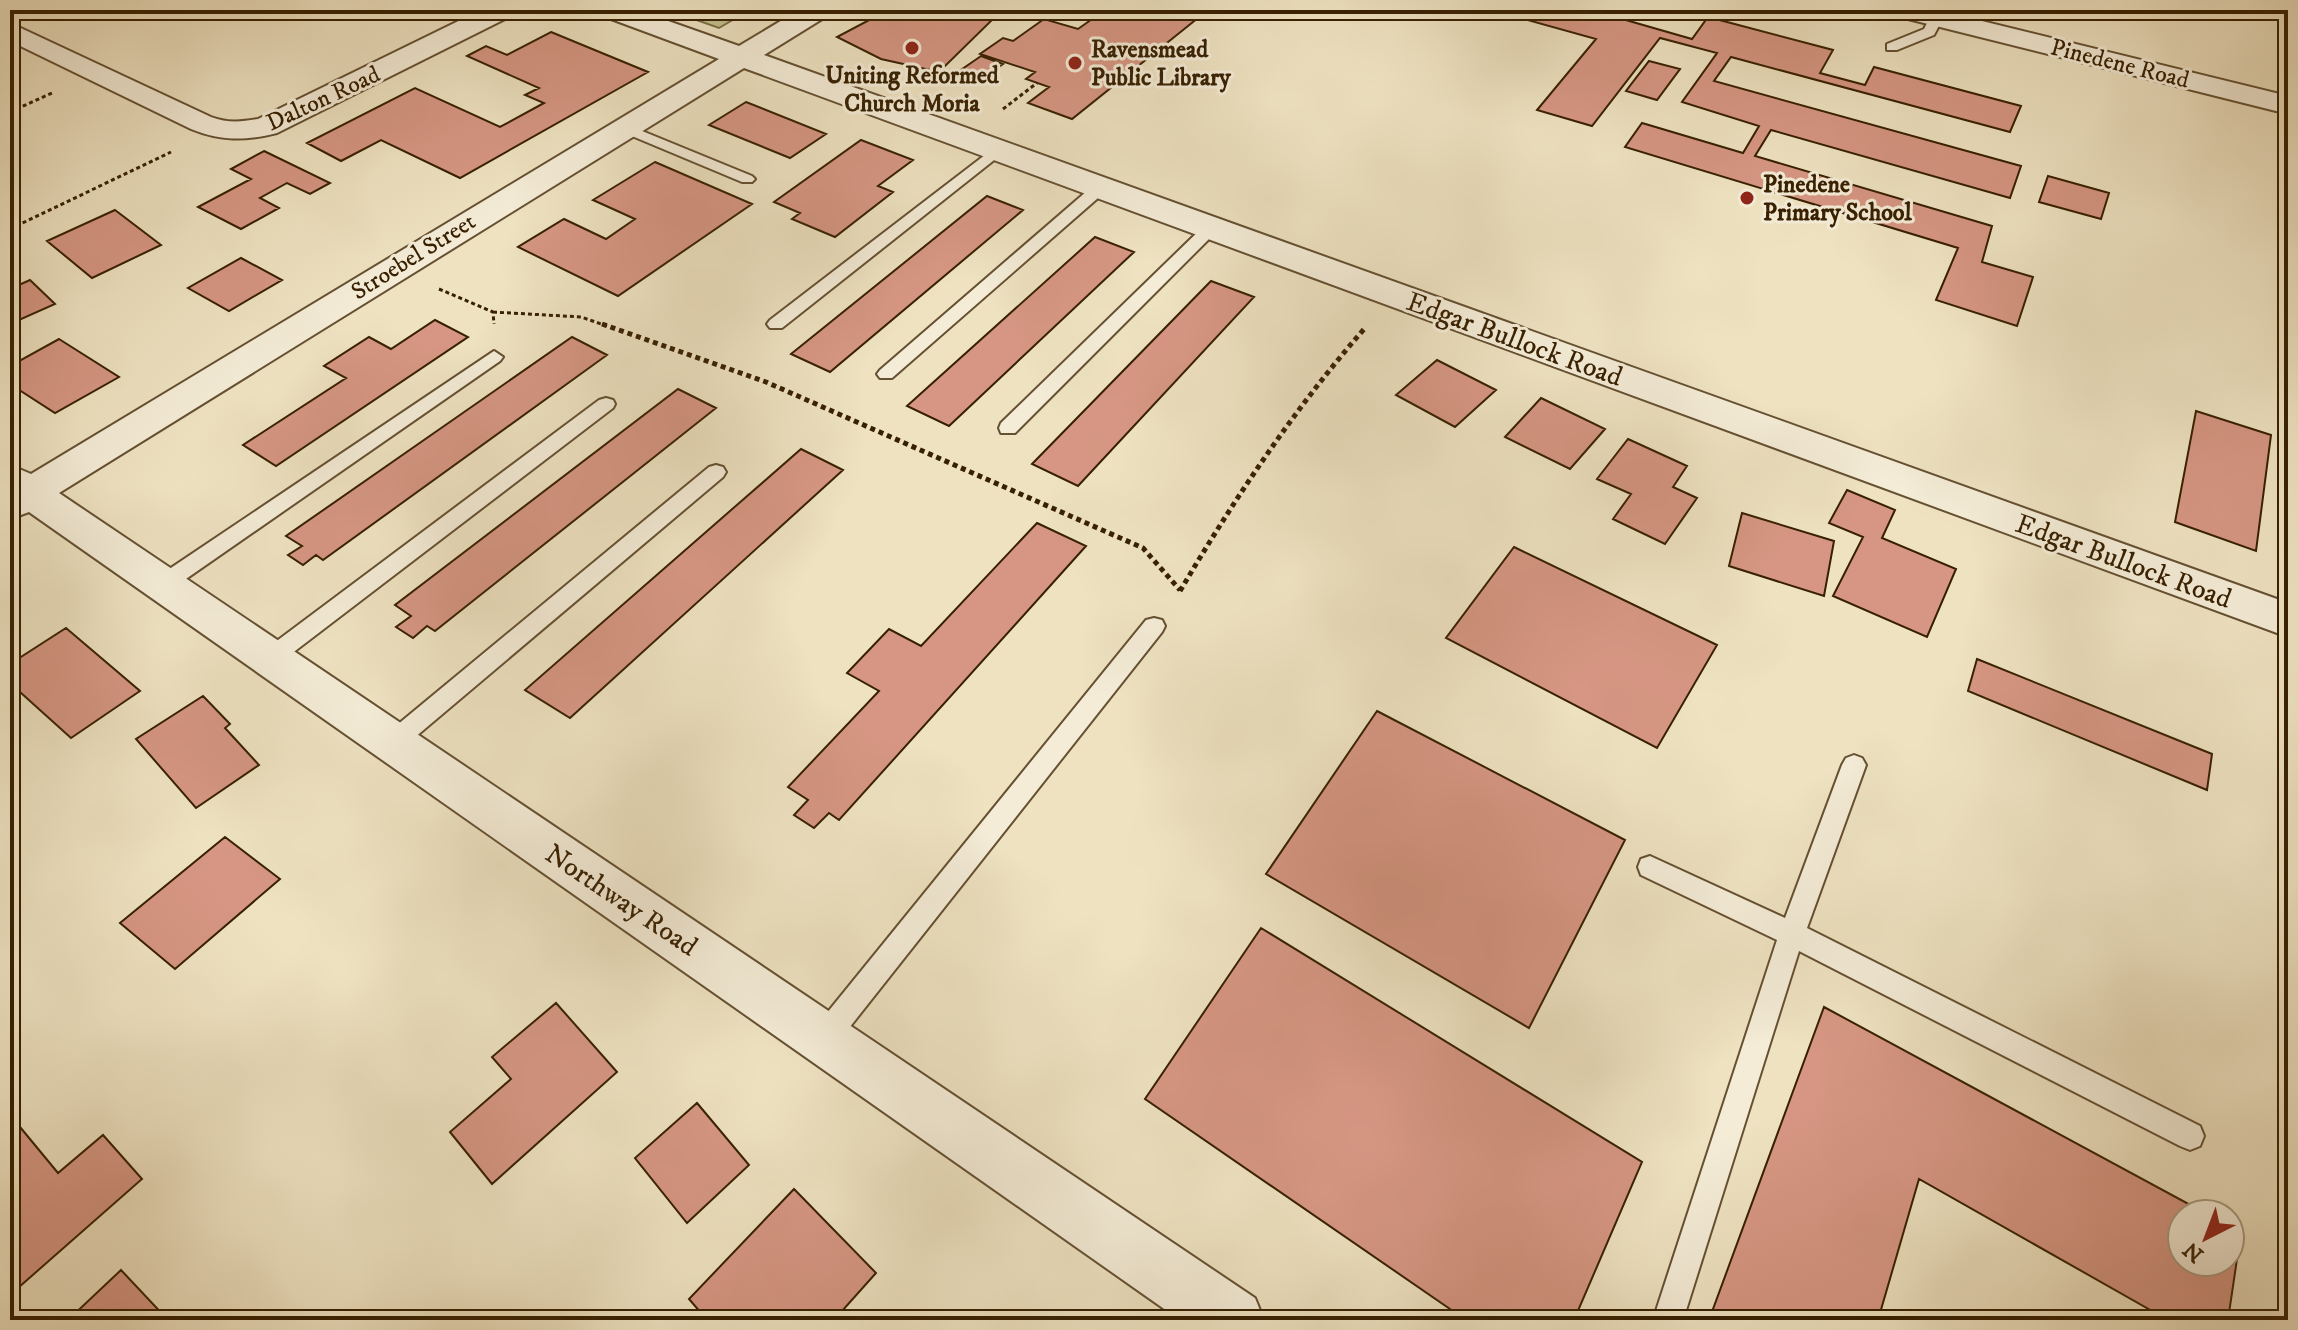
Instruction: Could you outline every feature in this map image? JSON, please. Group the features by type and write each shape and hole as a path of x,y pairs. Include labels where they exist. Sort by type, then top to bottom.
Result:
{"street":[{"name":"Dalton Road","path":"219,130 242,131 290,117 502,10"},
{"name":"Edgar Bullock Road","path":"612,10 2288,620"},
{"name":"Stroebel Street","path":"17,492 742,57 789,19 818,10"},
{"name":"Pinedene Road","path":"1923,13 2288,105"},
{"path":"10,31 219,130"},
{"name":"Northway Road","path":"17,492 163,584 1233,1320"}],"lane":[{"path":"1892,47 1929,32 1923,13"},
{"path":"625,128 747,179"},
{"path":"776,324 998,150"},
{"path":"886,374 1100,188"},
{"path":"1008,428 1211,228"},
{"path":"163,584 494,357"},
{"path":"270,658 606,404"},
{"path":"393,742 716,472"},
{"path":"824,1038 1154,626"},
{"path":"1668,1320 1792,934 1854,765"},
{"path":"1650,867 1792,934 2190,1136"}],"path":[{"path":"10,229 219,130"},
{"path":"393,268 493,312 581,317 766,382 1143,548 1180,590"},
{"path":"1154,626 1180,590 1235,498 1331,367 1394,294"},
{"path":"493,312 494,357"}],"shaded area":[{"path":"668,10 730,10 736,18 719,28"}],"building":[{"name":"Uniting Reformed Church Moria","path":"888,10 1014,10 1007,14 1000,12 939,72 881,59 837,37"},
{"name":"Ravensmead Public Library","path":"1105,10 1171,10 1198,18 1072,119 1028,103 1049,87 1026,79 1035,72 980,54 1003,38 1013,41 1044,19 1078,29"},
{"path":"1492,10 1591,10 1692,39 1708,17 1833,50 1820,73 1865,85 1874,67 2021,106 2010,132 1731,57 1714,81 2021,166 2010,198 1771,130 1755,156 1992,226 1982,262 2033,277 2017,326 1936,300 1958,248 1625,147 1642,123 1743,153 1759,126 1682,102 1717,53 1660,38 1592,126 1537,110 1596,39"},
{"path":"551,32 648,72 460,178 381,140 341,161 307,143 415,88 500,127 544,103 525,95 539,88 467,56 486,46 507,55"},
{"path":"981,56 1003,64 977,82 955,74"},
{"path":"1649,61 1680,69 1657,100 1626,91"},
{"path":"746,102 826,134 790,158 709,125"},
{"path":"861,140 913,160 878,186 893,192 835,237 792,219 800,213 774,202"},
{"path":"264,151 330,183 310,194 287,183 260,198 279,208 241,229 198,207 251,179 231,169"},
{"path":"655,162 752,204 618,296 518,247 564,219 606,239 635,219 593,200"},
{"path":"2048,176 2109,193 2101,219 2039,202"},
{"path":"987,196 1023,210 830,372 791,354"},
{"path":"115,210 161,245 92,278 47,241"},
{"path":"1095,237 1134,252 949,426 907,406"},
{"path":"241,258 282,280 229,311 188,288"},
{"path":"30,280 55,304 10,324 10,289"},
{"path":"1211,281 1254,297 1078,486 1032,464"},
{"path":"435,320 468,337 276,466 243,445 346,378 324,366 369,337 391,349"},
{"path":"572,337 607,355 323,560 316,555 303,565 288,555 302,546 286,536"},
{"path":"59,339 119,377 55,413 10,384 10,366"},
{"path":"1437,360 1496,390 1455,427 1396,395"},
{"path":"678,389 716,408 435,631 427,626 413,638 396,627 411,616 395,605"},
{"path":"1541,398 1605,429 1570,469 1505,437"},
{"path":"2196,411 2271,435 2256,551 2175,522"},
{"path":"1628,439 1687,466 1673,487 1697,498 1665,544 1613,519 1631,494 1597,479"},
{"path":"801,449 843,470 570,718 525,690"},
{"path":"1847,490 1895,510 1882,538 1956,569 1927,637 1833,596 1863,537 1829,523"},
{"path":"1742,513 1834,541 1824,596 1729,566"},
{"path":"1037,523 1086,546 839,820 829,813 814,828 794,815 808,800 788,787 879,691 847,673 889,629 921,646"},
{"path":"1514,547 1717,645 1657,748 1446,638"},
{"path":"66,628 140,691 71,738 10,683 10,664"},
{"path":"1977,659 2212,754 2207,790 1968,691"},
{"path":"203,696 230,724 225,728 259,765 196,808 136,739"},
{"path":"1377,711 1625,840 1529,1028 1266,874"},
{"path":"225,837 280,879 175,969 120,923"},
{"path":"1261,928 1642,1162 1574,1320 1466,1320 1145,1099"},
{"path":"556,1003 617,1072 492,1184 450,1132 511,1079 492,1057"},
{"path":"1824,1007 2177,1198 2166,1198 2166,1278 2234,1278 2228,1320 2168,1320 1919,1179 1878,1320 1709,1320"},
{"path":"697,1103 749,1165 687,1223 635,1158"},
{"path":"20,1127 58,1173 103,1135 142,1179 10,1295 10,1136"},
{"path":"794,1189 876,1273 834,1320 707,1320 689,1299"},
{"path":"121,1270 168,1320 68,1320"}],"place":[{"name":"Uniting Reformed Church Moria","path":"912,48"},
{"name":"Ravensmead Public Library","path":"1075,63"},
{"name":"Pinedene Primary School","path":"1747,198"}]}
